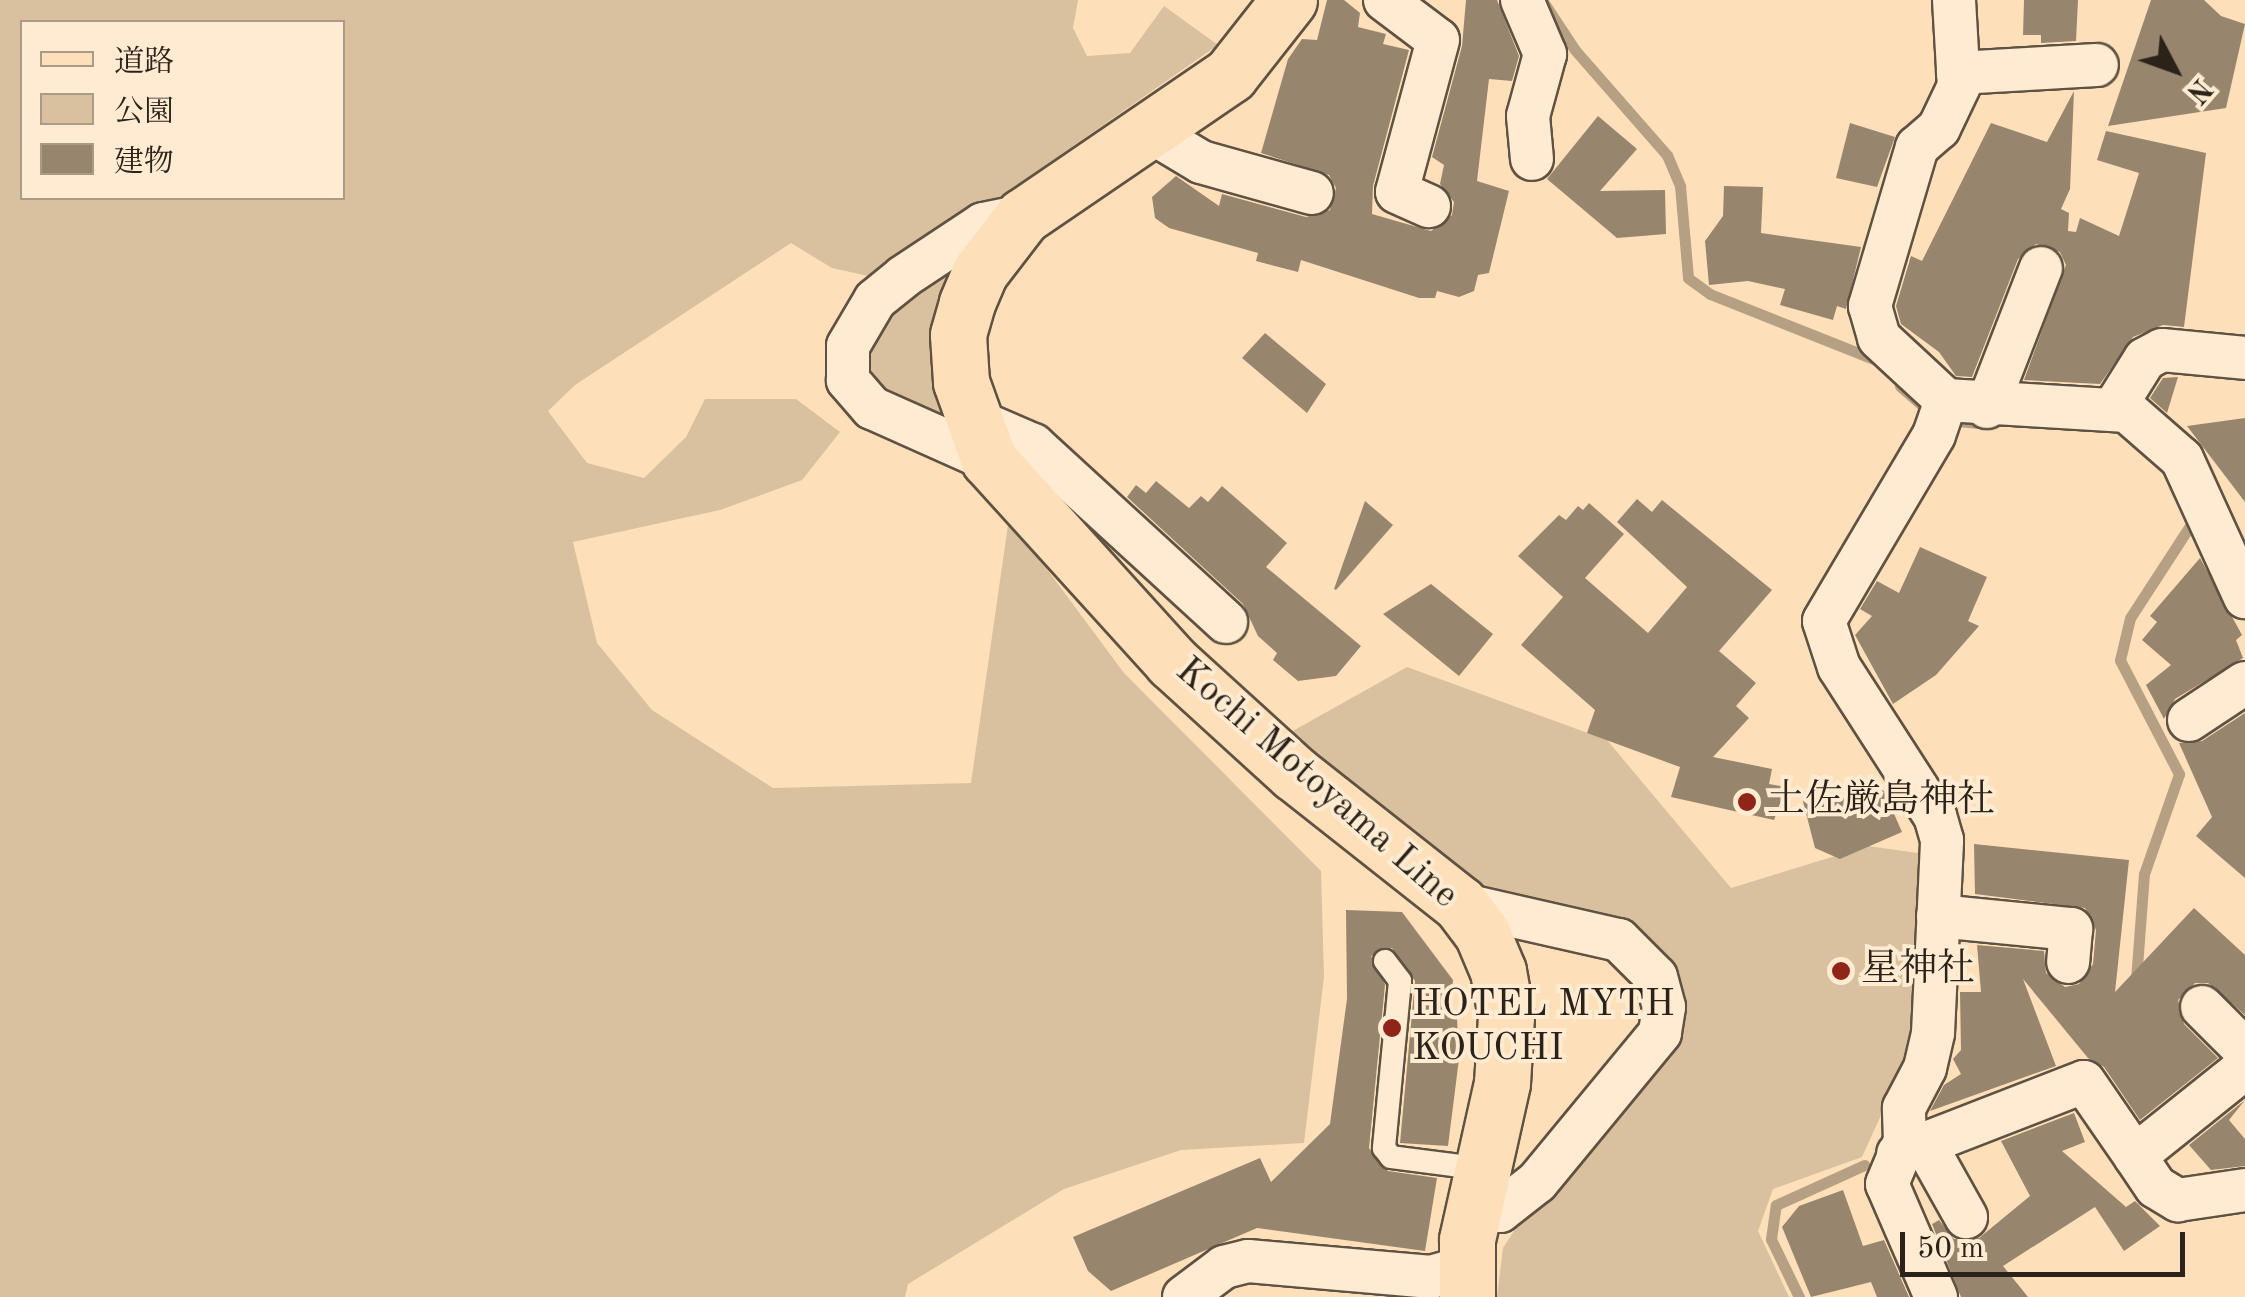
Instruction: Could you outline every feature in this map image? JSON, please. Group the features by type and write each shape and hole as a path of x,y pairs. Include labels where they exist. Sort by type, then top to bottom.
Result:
{"main road":[{"name":"Kochi Motoyama Line","path":"1289,0 1230,75 1023,216 980,272 958,334 961,382 981,440 1172,662 1294,773 1460,904 1498,970 1506,1016 1502,1083 1479,1188 1468,1281"}],"street":[{"path":"1385,0 1438,40 1397,192 1428,206"},
{"path":"1522,0 1545,54 1528,116 1532,159"},
{"path":"1954,0 1958,73 1952,107 1917,148 1870,306 1880,338 1956,414 2127,411 2182,459 2245,597"},
{"path":"1958,73 2097,65"},
{"path":"1151,132 1201,162 1312,193"},
{"path":"1023,216 983,224 875,300 848,346 848,380 872,408 981,440 1033,445 1226,622"},
{"path":"1966,1217 1905,1140 1904,1108 1925,1068 1933,1033 1942,840 1935,816 1839,667 1824,621 1956,414 2041,268"},
{"path":"2114,410 2136,369 2162,350 2245,358"},
{"path":"2189,720 2245,683"},
{"path":"1460,904 1619,940 1656,977 1664,1006 1660,1033 1537,1182 1500,1211 1479,1188"},
{"path":"1938,916 2071,929 2068,962"},
{"path":"2202,1007 2245,1050"},
{"path":"2134,1156 2245,1068"},
{"path":"1936,1297 1889,1197 1911,1149 2084,1082 2156,1187 2178,1200 2245,1190"},
{"path":"1184,1297 1224,1267 1248,1261 1468,1281"}],"lane":[{"path":"1386,961 1400,981 1384,1148 1391,1156 1479,1188"}],"green space":[{"path":"0,0 1078,0 1073,28 1087,56 1130,53 1164,6 1218,45 882,279 832,268 791,243 575,385 548,411 587,463 644,478 686,437 705,399 796,399 840,432 802,480 720,510 573,542 597,643 652,710 773,788 971,783 1009,518 1124,673 1321,871 1324,977 1304,1143 1181,1150 1064,1189 908,1284 905,1297 0,1297"},
{"path":"956,248 957,436 928,426 872,381 870,368 870,342 892,309"},
{"path":"1407,667 1607,740 1731,888 1868,846 1918,853 1915,1002 1903,1067 1862,1157 1773,1189 1758,1231 1789,1297 1497,1297 1503,1248 1674,984 1494,900 1291,732"}],"building":[{"path":"1327,0 1344,0 1360,13 1358,27 1386,34 1383,44 1409,50 1373,186 1372,214 1431,231 1452,215 1454,202 1440,184 1444,165 1432,157 1462,46 1466,0 1497,0 1519,56 1512,81 1489,79 1477,181 1509,191 1489,273 1478,275 1474,291 1459,297 1437,291 1435,298 1419,298 1301,260 1298,272 1256,261 1258,253 1169,228 1155,218 1152,197 1176,176 1219,206 1222,194 1306,217 1330,210 1336,188 1329,175 1261,153 1288,59 1302,39 1317,40"},
{"path":"2024,0 2078,0 2076,41 2041,43 2041,35 2023,35"},
{"path":"2151,0 2204,0 2221,16 2245,24 2226,108 2108,126"},
{"path":"2074,91 2070,189 2061,209 2069,213 2068,231 2076,232 2080,218 2119,236 2139,173 2097,160 2106,131 2206,153 2184,327 2163,325 2133,337 2100,384 2024,380 2066,265 2060,252 2036,244 2018,259 1972,377 1956,376 1939,352 1901,324 1896,306 1911,256 1922,261 1991,123 2047,142"},
{"path":"1598,116 1637,149 1600,191 1665,190 1666,234 1617,238 1547,179"},
{"path":"1850,123 1895,137 1877,187 1836,178"},
{"path":"1724,186 1763,187 1761,233 1861,247 1846,309 1837,306 1833,320 1780,305 1785,289 1748,281 1709,285 1705,241 1723,216"},
{"path":"1265,333 1326,384 1307,413 1242,358"},
{"path":"2178,377 2167,413 2150,398 2163,378"},
{"path":"2245,418 2245,502 2187,426"},
{"path":"1156,481 1189,508 1201,496 1208,502 1222,486 1287,543 1266,567 1361,646 1336,676 1298,681 1273,660 1277,653 1258,636 1243,604 1127,497 1136,485 1146,493"},
{"path":"1637,499 1652,512 1662,500 1772,590 1719,651 1756,683 1736,706 1749,718 1713,757 1772,769 1769,784 1786,787 1774,820 1671,797 1680,767 1587,733 1595,710 1521,645 1563,597 1518,556 1559,515 1566,520 1578,506 1583,510 1589,503 1624,534 1585,578 1648,633 1687,587 1617,522"},
{"path":"1365,501 1393,525 1336,590 1334,589"},
{"path":"1920,547 1987,577 1968,621 1979,626 1936,675 1893,704 1855,635 1872,616 1860,609 1877,581 1899,593"},
{"path":"2200,558 2242,635 2236,640 2243,658 2175,699 2164,719 2146,685 2171,665 2142,640 2157,622 2150,616"},
{"path":"1431,584 1493,634 1459,676 1383,614"},
{"path":"2245,713 2245,878 2196,836 2212,817 2179,743 2202,741"},
{"path":"1873,787 1884,791 1902,832 1840,859 1815,848 1800,790 1839,798"},
{"path":"1974,844 2129,860 2115,992 2194,908 2245,955 2245,1015 2208,983 2195,983 2178,1000 2184,1024 2218,1058 2140,1120 2104,1067 2088,1058 2023,979 2056,1066 1930,1111 1944,1085 1961,1074 1953,1059 1961,1050 1960,992 1981,992 1977,945 2044,951 2046,973 2065,987 2079,984 2093,964 2096,930 2085,908 1975,894"},
{"path":"1346,910 1402,912 1453,980 1449,1017 1457,1018 1459,1059 1448,1146 1400,1143 1415,981 1392,948 1371,956 1385,985 1369,1148 1388,1171 1437,1178 1425,1251 1257,1228 1111,1291 1088,1271 1073,1237 1260,1158 1271,1182 1330,1124 1347,999"},
{"path":"2245,1100 2229,1120 2245,1139 2245,1166 2211,1170 2189,1145"},
{"path":"2074,1113 2085,1142 2062,1151 2126,1207 2135,1201 2160,1226 2124,1251 2095,1207 2003,1266 2028,1297 1961,1297 1932,1224 1939,1220 1954,1239 1979,1238 2030,1196 2001,1141"},
{"path":"1843,1190 1863,1246 1884,1240 1909,1297 1877,1297 1871,1282 1811,1297 1782,1227 1799,1206"}],"waterway":[{"path":"1544,3 1575,50 1667,155 1680,186 1688,278 1710,294 1873,359"},
{"path":"1900,386 1931,413"},
{"path":"1948,420 1989,424"},
{"path":"2136,980 2144,874 2179,774 2120,660 2130,618 2195,518"},
{"path":"1799,1297 1771,1239 1776,1205 1864,1165"}],"place":[{"name":"土佐厳島神社","path":"1747,802"},
{"name":"星神社","path":"1841,971"},
{"name":"HOTEL MYTH KOUCHI","path":"1392,1028"}]}
